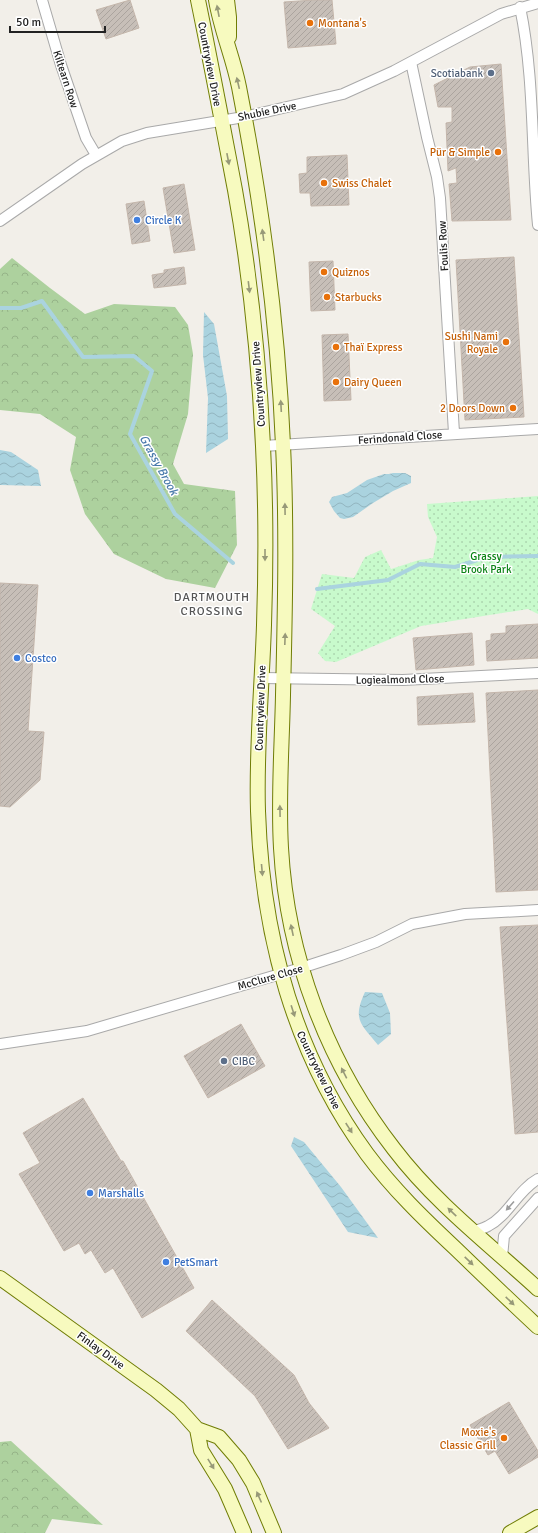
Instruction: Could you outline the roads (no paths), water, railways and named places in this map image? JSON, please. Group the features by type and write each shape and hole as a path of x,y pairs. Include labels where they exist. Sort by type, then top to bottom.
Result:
{"street":[{"name":"Kiltearn Row","path":"42,0 61,65 86,138 96,155"},
{"name":"Countryview Drive","path":"198,0 235,191 255,341 263,446 265,567 258,777 259,831 264,894 281,974 294,1016 310,1057 342,1116 368,1155 382,1173 414,1208 538,1327"},
{"name":"Countryview Drive","path":"216,0 220,24 229,49 238,83 255,177 272,301 278,363 283,445 286,553 280,789 281,850 288,911 301,968 334,1053 364,1108 384,1136 409,1168 437,1197 473,1232 538,1289"},
{"path":"227,0 229,17 229,49"},
{"name":"Shubie Drive","path":"0,220 96,155 122,141 147,132 244,117 343,94 411,62 484,22 520,7 538,3"},
{"path":"520,7 529,64 538,226"},
{"name":"Foulis Row","path":"411,62 427,137 438,177 454,433"},
{"name":"Ferindonald Close","path":"263,446 538,429"},
{"name":"Logiealmond Close","path":"262,678 403,680 538,673"},
{"name":"McClure Close","path":"0,1044 86,1031 341,955 376,942 412,924 465,914 538,910"},
{"path":"473,1232 488,1226 503,1213 527,1187 538,1179"},
{"path":"502,1257 504,1236 538,1198"},
{"name":"Finlay Drive","path":"0,1278 156,1390 179,1410 196,1429 201,1450 225,1489 244,1533"},
{"name":"Finlay Drive","path":"196,1429 219,1437 239,1460 253,1483 274,1533"},
{"path":"510,1533 538,1517"}],"water":[{"path":"204,312 214,324 227,396 228,439 206,453 208,398 203,355"},
{"path":"0,450 11,452 38,470 41,486 0,485"},
{"path":"405,473 411,476 411,483 393,491 353,517 344,519 340,518 329,502 332,497 347,493 367,480 384,474"},
{"path":"365,992 382,993 390,1013 391,1034 378,1045 360,1021 359,1009"},
{"path":"294,1137 304,1142 341,1187 378,1238 348,1232 291,1146"}],"waterway":[{"name":"Grassy Brook","path":"0,308 21,308 42,301 83,357 134,356 152,371 130,434 175,514 233,563"},
{"name":"Grassy Brook","path":"317,589 388,580 420,564 455,567 487,557 538,556"}],"place":[{"name":"Montana's","path":"310,23"},
{"name":"Scotiabank","path":"491,73"},
{"name":"Pür & Simple","path":"498,152"},
{"name":"Swiss Chalet","path":"324,183"},
{"name":"Circle K","path":"137,220"},
{"name":"Quiznos","path":"324,272"},
{"name":"Starbucks","path":"327,297"},
{"name":"Sushi Nami Royale","path":"506,342"},
{"name":"Thaï Express","path":"336,347"},
{"name":"Dairy Queen","path":"336,382"},
{"name":"2 Doors Down","path":"513,408"},
{"name":"Costco","path":"17,658"},
{"name":"CIBC","path":"224,1061"},
{"name":"Marshalls","path":"90,1193"},
{"name":"PetSmart","path":"166,1262"},
{"name":"Moxie's Classic Grill","path":"504,1438"}],"district":[{"name":"DARTMOUTH CROSSING","path":"212,604"}],"park label":[{"name":"Grassy Brook Park","path":"486,562"}]}
